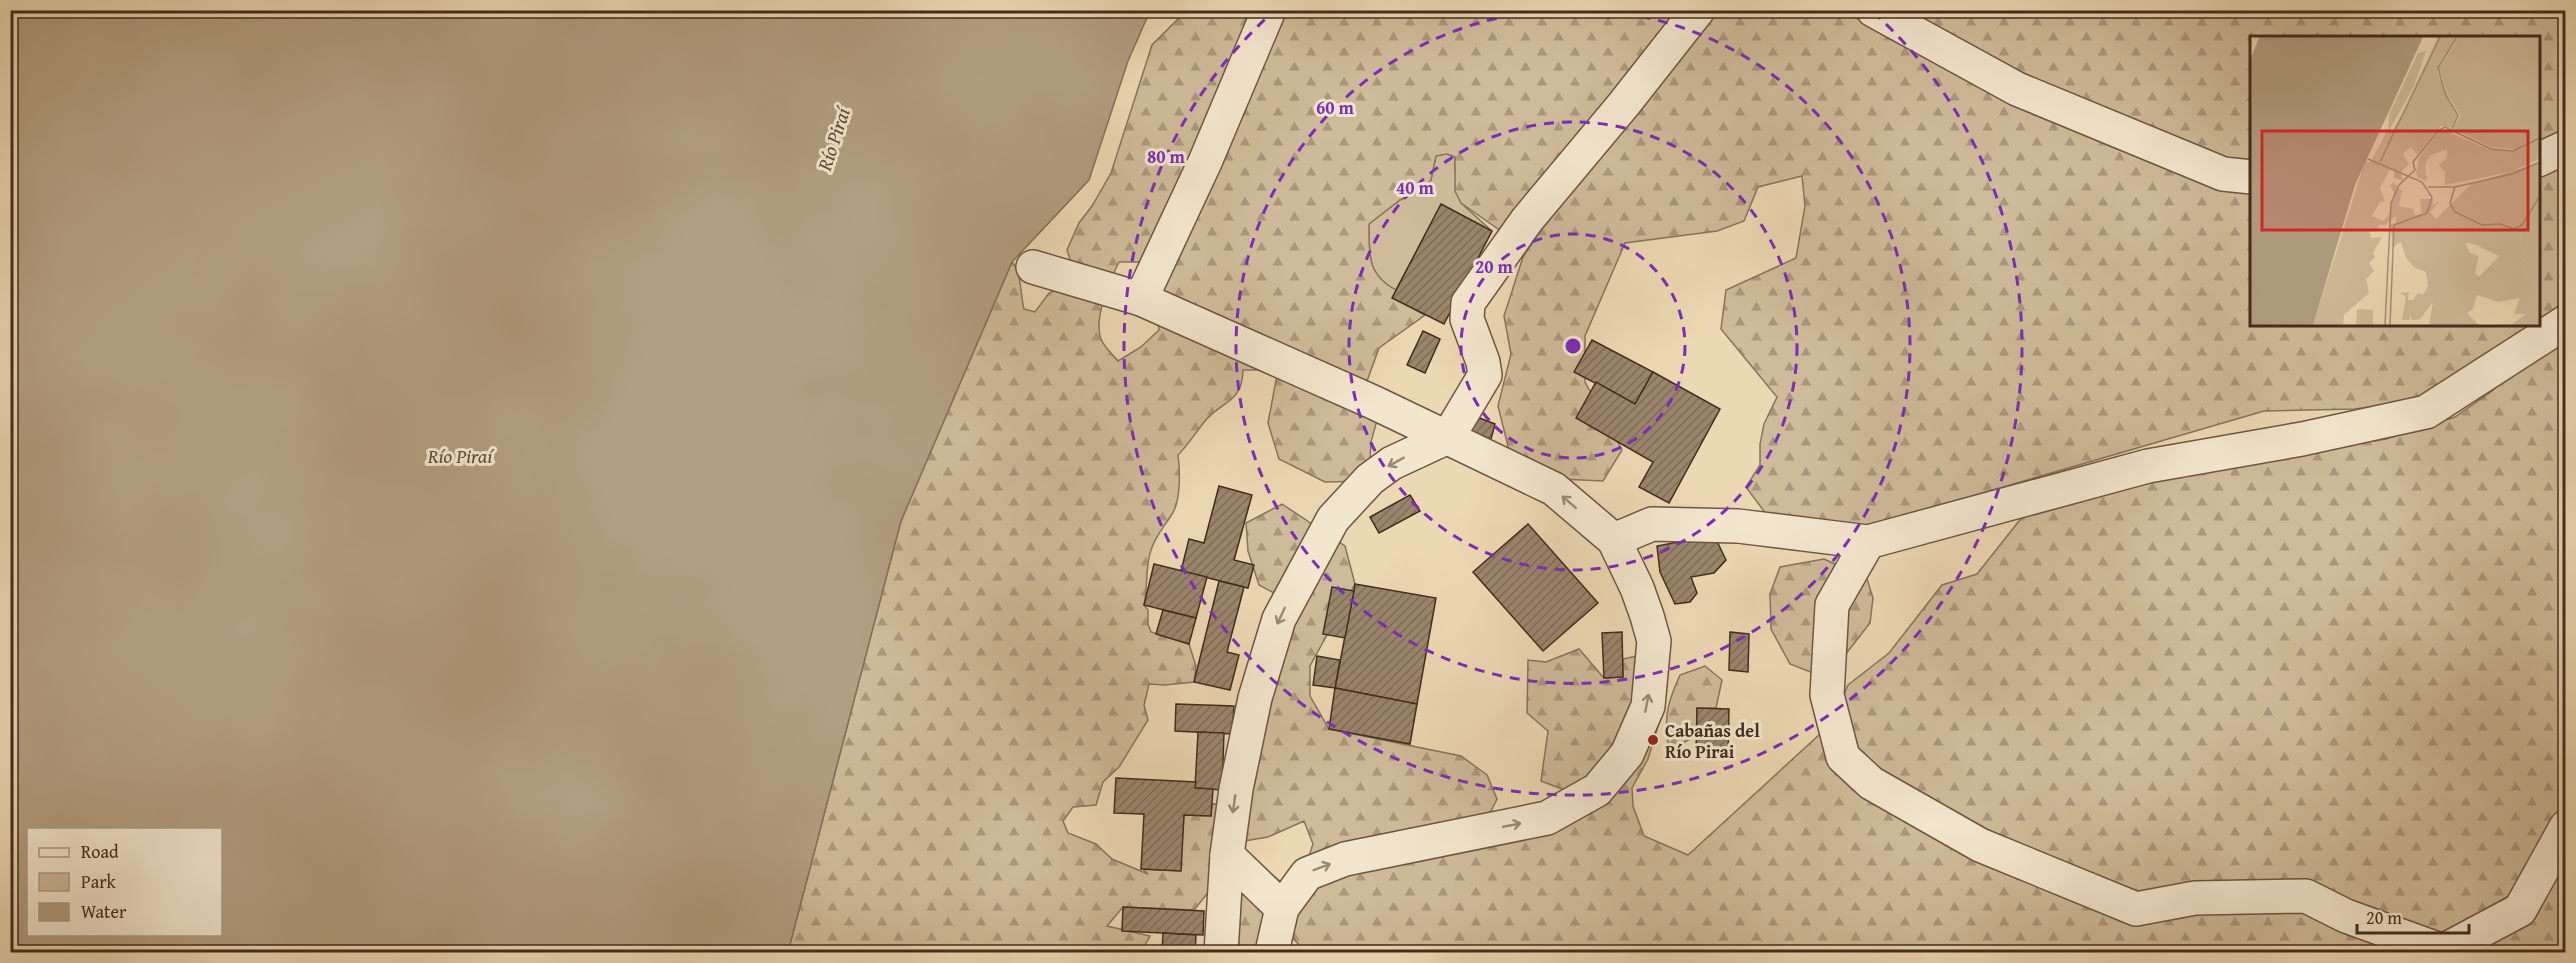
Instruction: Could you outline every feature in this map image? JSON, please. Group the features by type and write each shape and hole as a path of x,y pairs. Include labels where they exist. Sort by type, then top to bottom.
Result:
{"street":[{"path":"1141,299 1205,162 1269,10"},
{"path":"1221,952 1227,855 1236,789 1255,698 1279,619 1333,519 1370,479 1392,463 1448,437 1485,375 1483,362 1467,319 1468,303 1527,220 1624,105 1698,10"},
{"path":"1873,10 2017,89 2223,174 2250,177"},
{"path":"2540,159 2565,147"},
{"path":"1033,267 1141,299 1448,437 1554,489 1614,540 1637,588 1647,616 1654,640 1648,706 1627,754 1597,790 1546,818 1345,859 1307,873 1282,908 1272,952"},
{"path":"1614,540 1652,524 1738,526 1868,542 2148,466 2302,439 2426,412 2565,322"},
{"path":"1868,542 1832,604 1827,695 1843,757 1872,783 1980,845 2066,882 2136,909 2195,898 2306,897 2346,916 2443,951 2520,910 2565,827"},
{"path":"1227,855 1282,908"}],"green space":[{"path":"1186,11 1682,11 1508,236 1461,203 1455,191 1455,157 1447,154 1436,156 1431,180 1422,190 1400,200 1369,224 1370,254 1375,270 1380,278 1396,290 1393,298 1425,315 1379,348 1367,381 1344,395 1379,413 1371,442 1369,481 1325,482 1279,459 1268,423 1278,370 1243,370 1242,381 1235,396 1211,414 1178,455 1177,501 1151,550 1144,605 1148,610 1148,624 1151,632 1189,644 1196,666 1194,682 1149,684 1144,705 1148,720 1119,767 1103,782 1096,805 1073,807 1063,821 1068,833 1096,844 1112,859 1148,874 1143,869 1180,871 1184,815 1211,816 1212,804 1230,803 1285,599 1259,585 1248,551 1246,523 1282,504 1345,546 1355,584 1310,666 1310,696 1329,729 1461,756 1487,775 1497,799 1486,821 1583,797 1541,781 1548,731 1527,713 1528,660 1546,662 1579,649 1604,678 1623,677 1623,659 1641,655 1654,660 1658,726 1648,759 1632,788 1633,806 1644,836 1688,855 1832,723 1848,685 1889,653 1942,585 1977,574 2023,516 2113,491 2259,459 2386,439 2455,417 2492,391 2521,361 2565,342 2565,952 1306,952 1288,933 1278,952 1243,952 1231,926 1240,896 1269,872 1296,895 1313,844 1304,821 1268,837 1232,843 1214,885 1194,910 1123,907 1107,926 1150,936 1141,952 1085,952 1074,946 1059,952 788,952 901,521 1012,262 1019,278 1024,309 1035,312 1049,293 1062,288 1071,263 1067,250 1079,223 1111,173 1152,45","holes":["1119,262 1147,262 1154,288 1159,330 1141,347 1118,361 1102,342 1099,321 1111,279","2510,895 2520,909 2481,912"]},
{"path":"1711,11 1843,11 1973,81 2250,192 2250,326 2534,326 2441,386 2409,401 2355,409 2264,411 1866,527 1772,522 1746,487 1760,465 1760,444 1764,424 1777,397 1721,329 1726,290 1796,258 1805,206 1802,176 1758,187 1744,221 1717,231 1625,243 1585,336 1585,382 1622,450 1603,481 1560,479 1510,454 1498,406 1511,354 1504,316 1523,257 1561,200"},
{"path":"1897,11 2565,11 2565,305 2540,322 2540,36 2250,36 2250,162 2220,159 2141,126 2031,77 1945,32"},
{"path":"1447,154 1455,157 1461,203 1492,231 1441,205 1396,290 1380,278 1372,263 1369,224 1400,200 1422,190 1431,180 1436,155"},
{"path":"1824,559 1867,579 1873,598 1870,623 1842,659 1813,673 1790,664 1771,629 1770,594 1780,567"},
{"path":"1705,666 1722,680 1716,708 1697,709 1697,735 1669,751 1667,712 1675,686 1680,675"}],"water":[{"name":"Río Piraí","path":"10,11 1150,11 1128,61 1089,180 1012,262 901,521 788,952 11,952"}],"building":[{"path":"1441,204 1492,231 1444,324 1392,298"},
{"path":"1423,331 1440,339 1425,373 1407,365"},
{"path":"1592,340 1653,372 1635,404 1574,372"},
{"path":"1653,372 1720,409 1669,503 1639,487 1653,462 1576,418 1596,382 1635,404"},
{"path":"1477,417 1495,424 1491,439 1468,431"},
{"path":"1219,486 1252,495 1234,560 1254,565 1248,588 1181,571 1189,539 1204,543"},
{"path":"1410,495 1420,511 1379,533 1370,517"},
{"path":"1528,524 1598,603 1543,651 1473,572"},
{"path":"1714,535 1726,560 1714,573 1691,577 1697,593 1690,602 1675,604 1660,572 1657,546"},
{"path":"1154,564 1207,577 1196,618 1144,605"},
{"path":"1219,581 1244,587 1227,652 1239,655 1230,690 1194,682"},
{"path":"1355,584 1436,598 1417,704 1335,688"},
{"path":"1332,587 1354,591 1345,638 1323,634"},
{"path":"1163,610 1196,618 1189,644 1156,634"},
{"path":"1622,632 1623,677 1604,678 1602,633"},
{"path":"1730,632 1749,634 1748,672 1729,670"},
{"path":"1317,656 1340,660 1335,688 1313,685"},
{"path":"1335,688 1417,704 1410,744 1329,729"},
{"path":"1176,704 1234,706 1232,734 1175,731"},
{"path":"1697,708 1729,709 1728,754 1696,754"},
{"path":"1198,732 1224,733 1222,790 1195,788"},
{"path":"1116,778 1196,782 1195,788 1213,789 1211,816 1184,815 1181,871 1141,869 1144,814 1114,813"},
{"path":"1123,907 1204,911 1203,935 1122,931"},
{"path":"1163,933 1196,935 1195,952 1162,952"}],"place":[{"name":"Cabañas del Río Pirai","path":"1653,740"}]}
